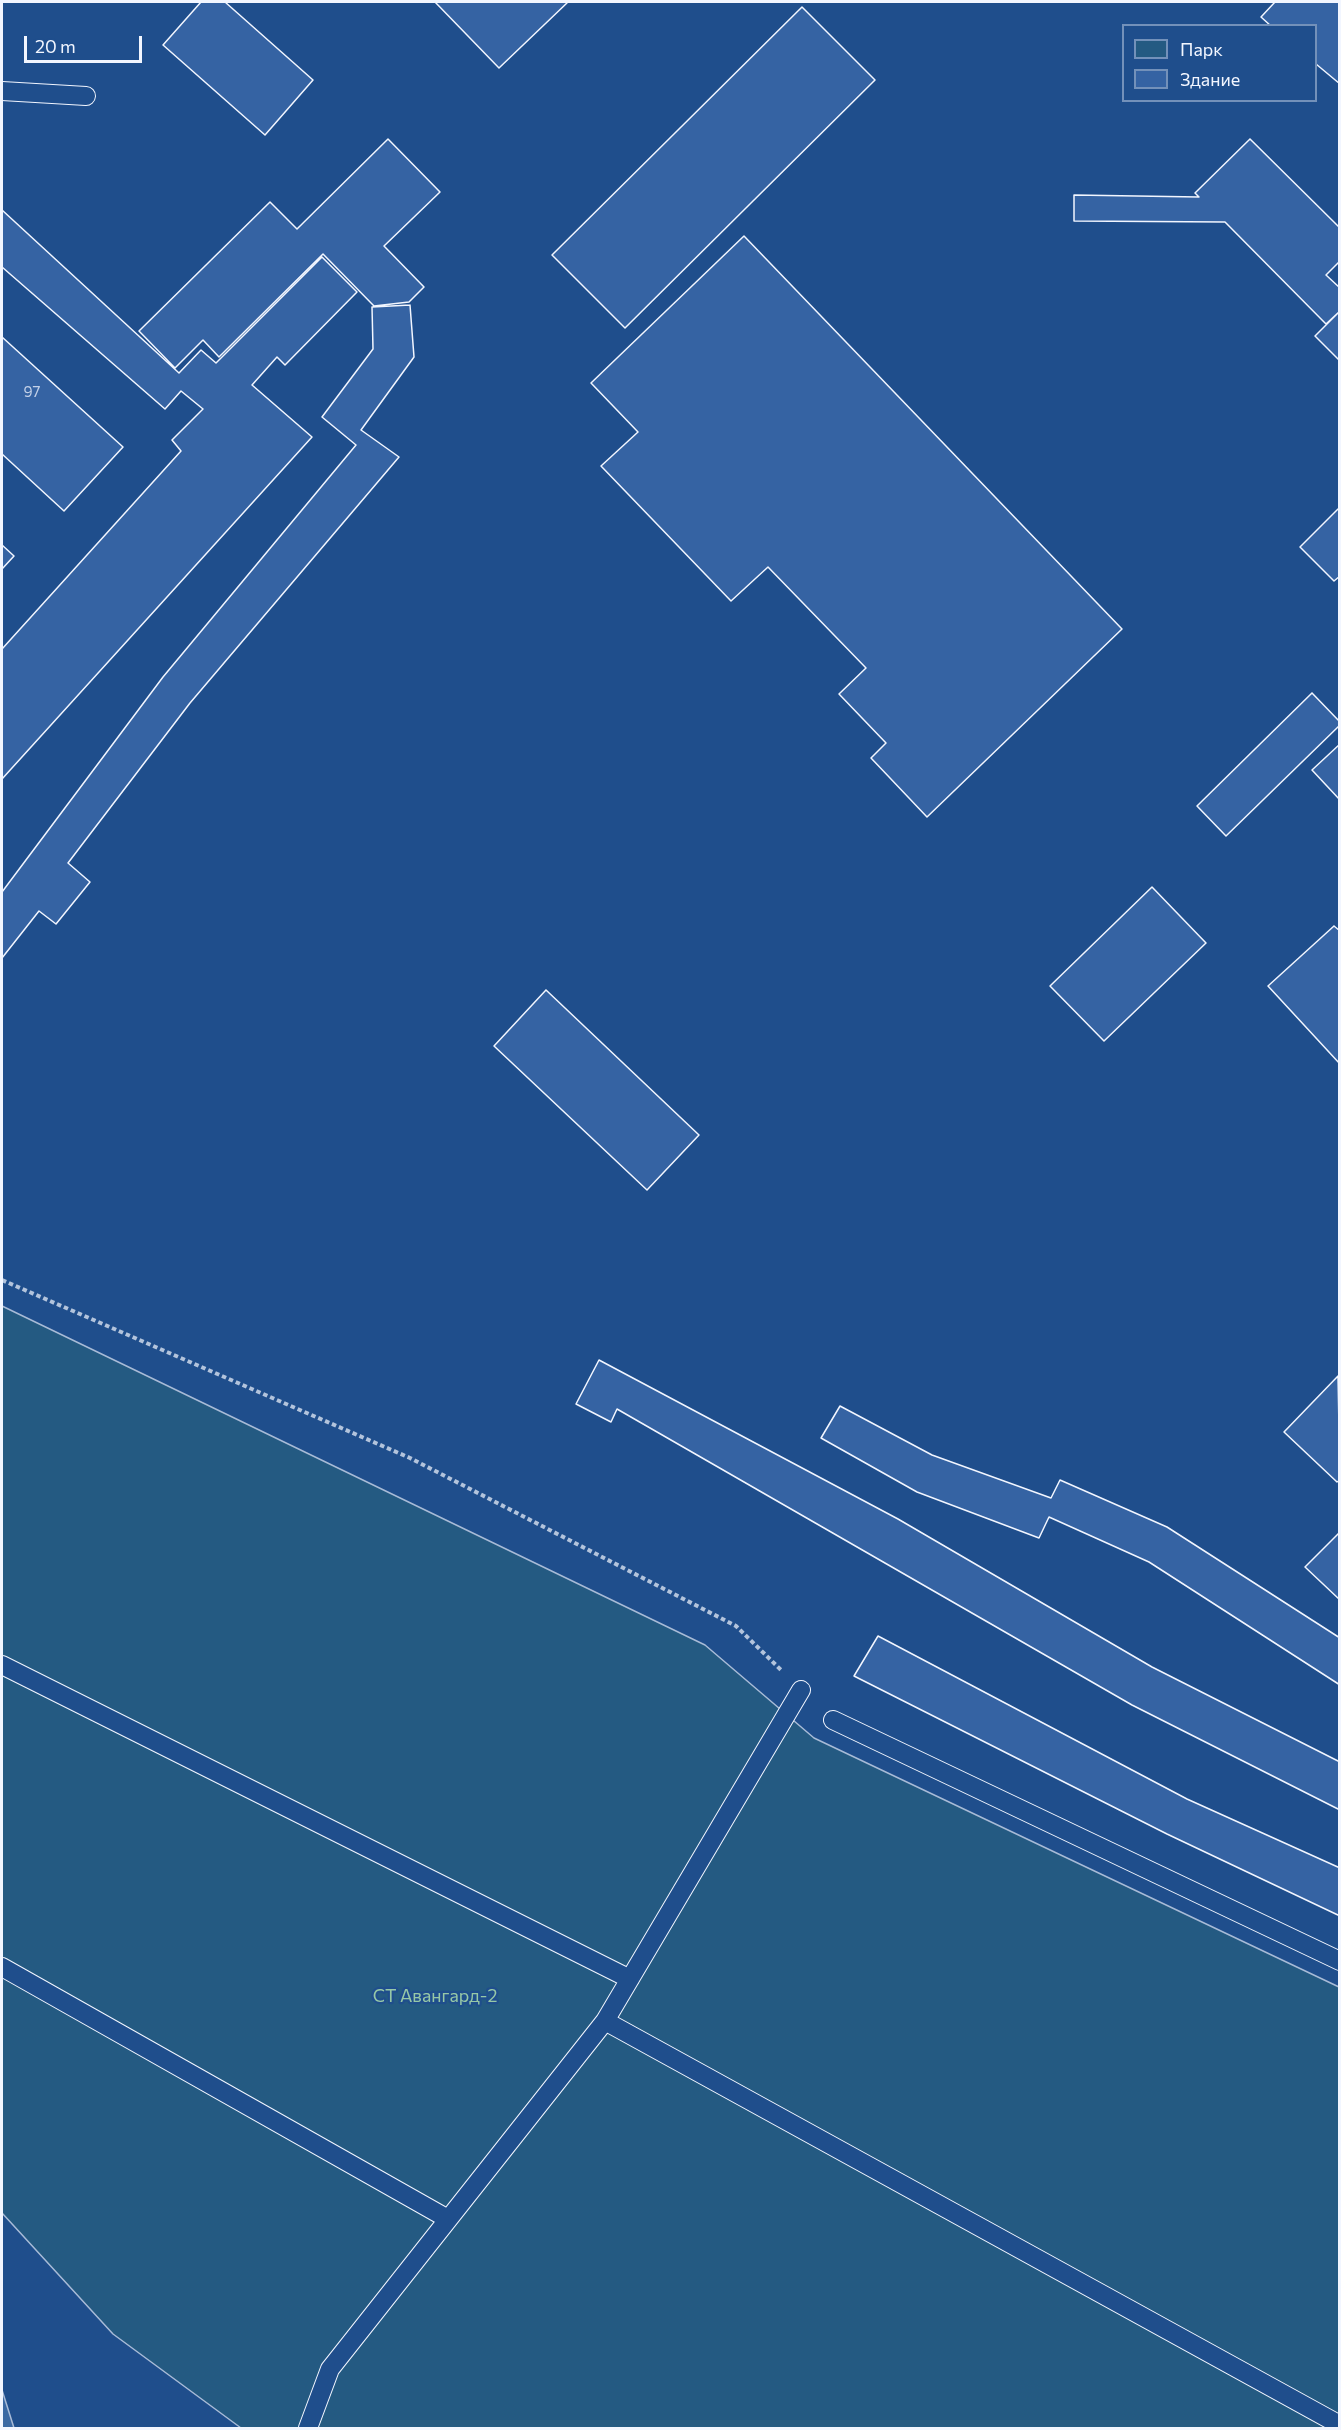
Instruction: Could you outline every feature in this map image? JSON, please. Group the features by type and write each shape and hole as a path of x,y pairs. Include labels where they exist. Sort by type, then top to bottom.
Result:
{"lane":[{"path":"2,92 86,96"},
{"path":"2,1665 630,1979"},
{"path":"308,2428 330,2369 605,2021 801,1690"},
{"path":"833,1720 1340,1961"},
{"path":"2,1967 448,2219"},
{"path":"605,2021 1340,2425"}],"path":[{"path":"2,1280 410,1458 736,1626 801,1690"}],"green space":[{"name":"СТ Авангард-2","path":"2,1306 705,1645 814,1738 1339,1987 1339,2428 241,2428 113,2334 2,2213"}],"shaded area":[{"path":"2,2390 14,2428 2,2428"}],"building":[{"path":"201,2 225,2 313,80 265,135 163,45"},
{"path":"435,2 568,2 499,68"},
{"path":"1275,2 1340,2 1340,84 1317,65 1317,24 1269,24 1261,17"},
{"path":"802,7 875,80 625,328 552,255"},
{"path":"388,139 440,192 384,246 424,287 409,302 374,306 323,254 219,357 203,340 175,368 139,331 270,202 297,229"},
{"path":"1250,139 1340,228 1340,261 1326,275 1340,288 1340,311 1326,324 1225,222 1074,221 1074,195 1199,197 1195,193"},
{"path":"2,210 179,373 201,350 216,363 322,257 357,292 285,365 277,357 252,385 312,437 2,779 2,649 181,451 172,440 203,409 181,391 165,409 2,267"},
{"path":"744,236 1122,629 927,817 871,758 886,743 839,694 866,668 768,567 731,601 601,466 638,432 591,383"},
{"path":"410,305 414,357 361,430 399,457 190,703 68,863 90,882 56,924 39,911 2,958 2,892 163,677 356,445 322,417 373,349 372,307"},
{"path":"1340,311 1340,361 1315,336"},
{"path":"2,337 123,447 64,511 2,454"},
{"path":"1338,509 1340,511 1340,576 1334,581 1300,547"},
{"path":"2,545 14,556 2,569"},
{"path":"1312,693 1340,722 1340,725 1226,836 1197,806"},
{"path":"1340,744 1340,800 1312,770"},
{"path":"1152,887 1206,943 1104,1041 1050,986"},
{"path":"1334,926 1340,931 1340,1064 1268,986"},
{"path":"546,990 699,1135 647,1190 494,1046"},
{"path":"599,1360 898,1519 1152,1667 1340,1762 1340,1810 1132,1705 617,1409 611,1422 576,1404"},
{"path":"1338,1376 1340,1480 1337,1482 1284,1432"},
{"path":"840,1406 932,1455 1051,1498 1060,1480 1167,1527 1340,1638 1340,1685 1149,1562 1049,1517 1039,1538 917,1492 821,1438"},
{"path":"1340,1532 1340,1600 1305,1567"},
{"path":"878,1636 1187,1799 1340,1868 1340,1916 1167,1834 854,1676"}]}
